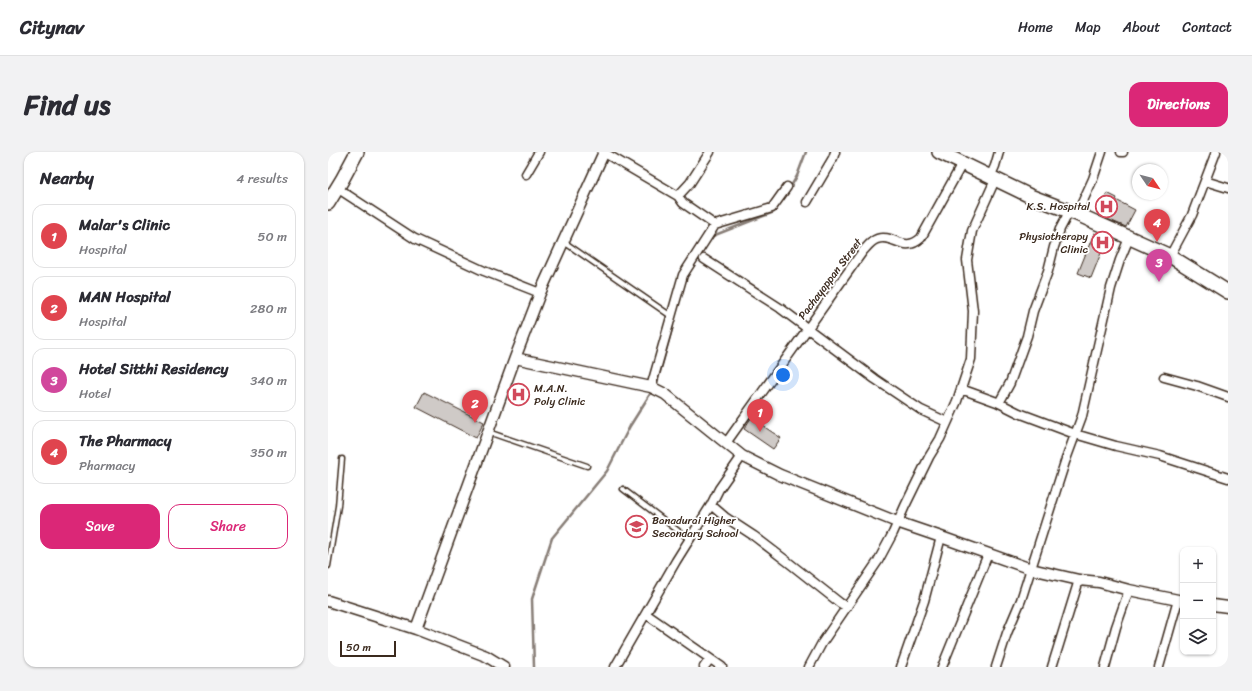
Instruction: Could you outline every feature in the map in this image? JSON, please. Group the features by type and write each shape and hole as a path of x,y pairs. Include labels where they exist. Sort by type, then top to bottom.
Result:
{"main road":[{"path":"328,203 357,152"},
{"path":"939,152 1030,196 1073,213 1170,256 1228,292"}],"street":[{"path":"526,174 539,152"},
{"path":"416,629 540,293 604,152 678,196 683,203 715,225"},
{"path":"678,196 690,183 710,152"},
{"path":"807,202 833,158 834,152"},
{"path":"809,667 822,643 878,561 947,422 961,389 971,359 973,332 973,311 967,260 972,231 993,179 999,152"},
{"path":"999,403 1010,383 1027,336 1033,311 1048,271 1060,230 1073,213 1093,179 1102,152"},
{"path":"1170,256 1192,215 1216,152"},
{"name":"Pachayappan Street","path":"726,443 807,328 870,243 884,238 909,245 921,238 962,164"},
{"path":"1205,181 1228,188"},
{"path":"651,386 683,275 715,225 772,208 787,187"},
{"path":"337,188 415,239 484,271 540,293"},
{"path":"996,667 1031,570 1053,497 1082,416 1111,288 1129,238"},
{"path":"704,260 780,308 875,379 921,410 947,422"},
{"path":"515,358 651,386 665,394 742,456 780,475 897,522 1031,570 1079,580 1099,582 1129,590 1180,600"},
{"path":"1164,378 1197,386 1228,397"},
{"path":"961,389 1075,434 1116,446 1160,456 1228,478"},
{"path":"615,667 712,505 719,489 742,456"},
{"path":"712,505 725,517 754,536 847,607"},
{"path":"901,667 924,601 941,537"},
{"path":"942,667 988,554"},
{"path":"1052,667 1079,580"},
{"path":"1106,667 1116,627 1129,590"},
{"path":"328,601 416,629 486,656 504,667"},
{"path":"1159,667 1180,603"},
{"path":"1216,605 1228,607"},
{"path":"646,614 722,667"},
{"path":"704,667 710,659"}],"lane":[{"path":"564,242 671,316"},
{"path":"488,432 587,466"},
{"path":"328,566 338,506 342,459"},
{"path":"623,489 690,540"}],"building":[{"path":"1107,193 1117,198 1116,200 1135,210 1126,227 1098,215"},
{"path":"1094,233 1107,238 1091,278 1078,273"},
{"path":"514,386 522,390 518,398 510,394"},
{"path":"424,392 484,422 476,438 416,407"},
{"path":"751,418 781,438 773,449 744,429"}],"waterway":[{"path":"790,188 797,176 806,152"},
{"path":"710,237 774,212 776,209"},
{"path":"655,386 673,326"},
{"path":"534,667 532,599 552,538 607,471 630,426 652,391"}],"place":[{"name":"K.S. Hospital","path":"1106,206"},
{"name":"Physiotherapy Clinic","path":"1103,242"},
{"name":"The Pharmacy","path":"1157,242"},
{"name":"Hotel Sitthi Residency","path":"1159,282"},
{"name":"M.A.N. Poly Clinic","path":"518,394"},
{"name":"MAN Hospital","path":"475,423"},
{"name":"Malar's Clinic","path":"760,432"},
{"name":"Banadurai Higher Secondary School","path":"636,526"}]}
